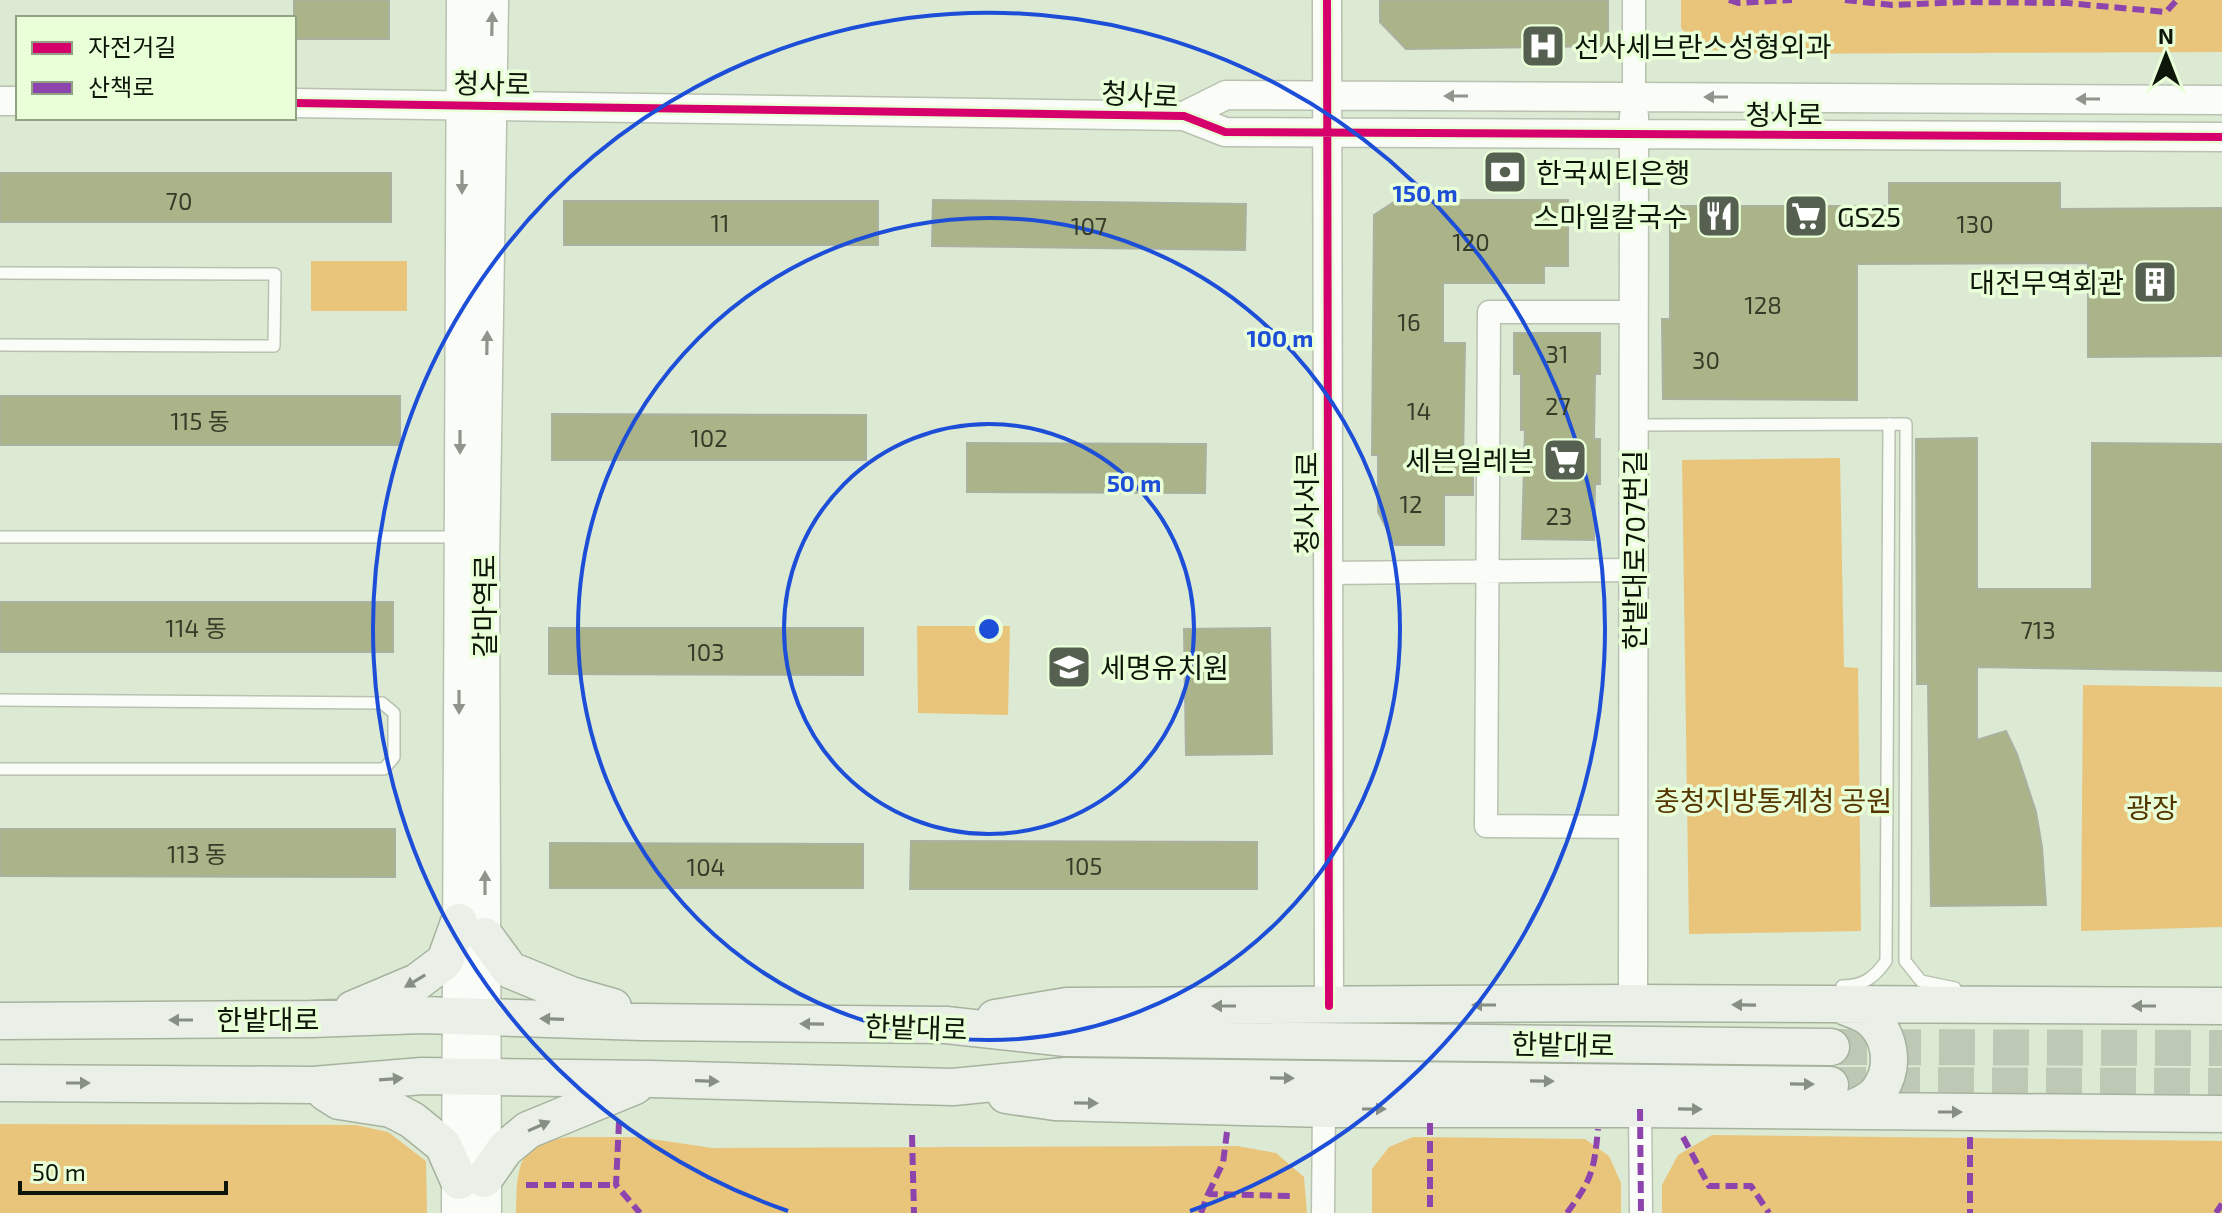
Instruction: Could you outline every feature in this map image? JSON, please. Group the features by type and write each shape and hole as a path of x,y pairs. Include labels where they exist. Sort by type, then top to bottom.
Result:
{"main road":[{"name":"갈마역로","path":"463,0 477,104 483,565 472,929 472,1196"},
{"name":"갈마역로","path":"472,929 460,537 477,104 492,0"},
{"path":"311,1019 359,1007 417,982 445,961 472,929 510,970 522,977 611,1006 643,1022"},
{"path":"1826,998 1866,1016 1879,1028 1887,1042 1890,1058 1880,1090 1868,1101 1837,1098"},
{"path":"946,1025 1067,1006 1633,1003 1826,998 1990,1006 2222,1006"},
{"name":"한밭대로","path":"0,1021 311,1019 422,1015 643,1022 946,1025 1066,1038 1831,1047"},
{"name":"한밭대로","path":"0,1083 313,1085 422,1076 953,1087 1065,1076 1837,1098"},
{"path":"313,1085 339,1101 391,1109 412,1120 443,1145 472,1196 505,1149 528,1130 651,1079"},
{"path":"953,1087 1055,1102 1324,1109 1640,1109 1837,1098 2222,1114"}],"street":[{"name":"청사서로","path":"1327,0 1329,1006"},
{"path":"1634,0 1634,97"},
{"name":"청사로","path":"1184,116 1226,95 2222,100"},
{"name":"한밭대로707번길","path":"1633,1003 1634,97"},
{"name":"청사로","path":"296,103 1184,116 1225,132 2222,137"},
{"path":"1633,827 1486,826 1489,312 1634,312"},
{"path":"1328,573 1633,570"},
{"path":"1323,1213 1324,1109"},
{"path":"1640,1109 1641,1213"}],"lane":[{"path":"0,273 275,274 275,288 274,346 0,345"},
{"path":"1826,998 1859,986 1876,975 1886,961 1889,424"},
{"path":"1634,425 1906,424 1905,961 1921,981 1949,988 1966,988 1990,1006"},
{"path":"0,537 460,537"},
{"path":"0,700 382,703 394,713 394,757 384,769 0,769"}],"green space":[{"path":"1681,0 2222,0 2222,52 1704,54 1681,28"},
{"path":"311,261 407,261 407,311 311,311"},
{"name":"충청지방통계청 공원","path":"1840,458 1844,667 1858,668 1861,931 1689,934 1682,460"},
{"path":"917,626 1010,626 1008,715 918,713"},
{"name":"광장","path":"2083,685 2222,687 2222,927 2081,931"},
{"path":"0,1124 356,1125 388,1132 426,1161 427,1213 0,1213"},
{"path":"1712,1135 2222,1141 2222,1213 1662,1213 1662,1185 1678,1155"},
{"path":"568,1137 638,1137 712,1148 1237,1146 1276,1153 1304,1177 1307,1213 516,1213 518,1176 524,1158 539,1143"},
{"path":"1413,1137 1585,1139 1609,1156 1621,1183 1621,1213 1372,1213 1372,1169 1389,1147"}],"building":[{"path":"294,0 389,0 389,39 296,39"},
{"path":"1380,0 1608,0 1608,46 1406,49 1380,22"},
{"path":"0,173 391,173 391,222 0,222"},
{"path":"1889,183 2060,183 2060,209 2222,208 2222,356 2088,357 2088,263 1857,264 1857,400 1663,399 1662,319 1670,319 1670,215 1679,206 1889,206"},
{"path":"933,200 1246,204 1245,250 932,246"},
{"path":"1397,200 1568,200 1568,266 1544,266 1544,283 1443,283 1443,343 1465,343 1463,462 1473,462 1473,495 1444,495 1444,545 1395,545 1378,512 1378,455 1372,455 1374,215"},
{"path":"564,201 878,201 878,245 564,245"},
{"path":"1514,333 1600,333 1600,374 1595,374 1594,439 1600,439 1600,484 1595,484 1594,540 1522,539 1525,430 1521,430 1521,374 1514,374"},
{"path":"0,396 400,396 400,445 0,445"},
{"path":"552,414 866,415 866,460 552,460"},
{"path":"1977,438 1977,589 2092,589 2092,443 2222,444 2222,671 1977,667 1977,740 2006,731 2017,754 2036,812 2046,905 1931,906 1928,684 1917,684 1916,439"},
{"path":"967,443 1206,444 1205,493 967,492"},
{"path":"0,602 393,602 393,652 0,652"},
{"path":"549,628 863,628 863,675 549,674"},
{"path":"1270,628 1272,754 1186,755 1184,629"},
{"path":"0,829 395,829 395,877 0,876"},
{"path":"911,841 1257,842 1257,889 910,889"},
{"path":"550,843 863,844 863,888 550,888"}],"tunnel":[{"path":"1831,1047 2222,1048"},
{"path":"1830,1085 2222,1086"}],"marked path":[{"path":"1729,0 1738,3 1792,0"},
{"path":"1845,0 1892,5 2067,3 2166,12 2177,0"},
{"path":"1640,1109 1641,1213"},
{"path":"619,1122 616,1185 640,1213"},
{"path":"1430,1123 1430,1213"},
{"path":"1567,1213 1590,1174 1598,1129"},
{"path":"1208,1194 1223,1163 1227,1132"},
{"path":"912,1135 914,1213"},
{"path":"1683,1137 1709,1186 1751,1186 1769,1213"},
{"path":"1970,1137 1970,1213"},
{"path":"526,1185 616,1185"},
{"path":"1201,1213 1208,1194 1293,1196"},
{"path":"2216,1213 2222,1204"}],"cycle path":[{"path":"1327,0 1329,1006"},
{"path":"296,103 1184,116 1225,132 2222,137"}],"place":[{"name":"선사세브란스성형외과","path":"1543,46"},
{"name":"한국씨티은행","path":"1505,172"},
{"name":"스마일칼국수","path":"1719,216"},
{"name":"GS25","path":"1806,216"},
{"name":"대전무역회관","path":"2155,282"},
{"name":"세븐일레븐","path":"1565,460"},
{"name":"세명유치원","path":"1069,667"}]}
